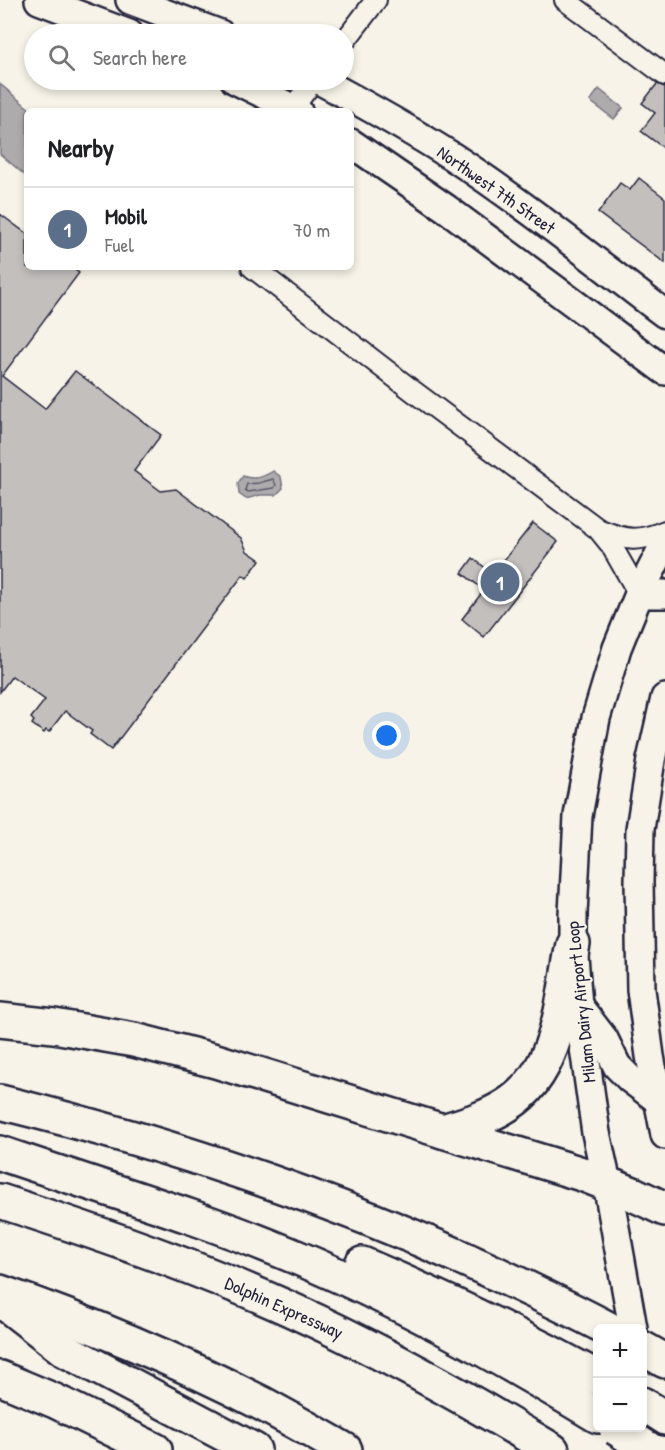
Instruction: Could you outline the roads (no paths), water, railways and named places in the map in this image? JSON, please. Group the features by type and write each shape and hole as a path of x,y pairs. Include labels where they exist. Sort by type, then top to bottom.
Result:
{"highway":[{"path":"443,1131 483,1118 508,1105 523,1093 538,1075 555,1035 573,944"},
{"path":"0,1020 54,1026 134,1040 206,1058 607,1183 665,1209"},
{"path":"0,1102 131,1136 289,1187 424,1240 598,1324"},
{"path":"0,1148 70,1162 114,1174 181,1195 308,1241 432,1294 593,1376"},
{"path":"0,1153 188,1215 296,1257 455,1333 593,1414"},
{"name":"Dolphin Expressway","path":"0,1201 136,1246 205,1273 317,1322 438,1383 552,1450"},
{"path":"0,1292 78,1320 136,1345 260,1403 345,1450"},
{"path":"0,1299 65,1350 254,1450"},
{"path":"647,1351 665,1361"},
{"path":"0,1378 56,1401 155,1450"},
{"path":"647,1407 665,1418"},
{"path":"622,1432 651,1450"}],"main road":[{"path":"39,0 103,24"},
{"path":"130,0 194,24"},
{"path":"254,90 289,108"},
{"name":"Northwest 7th Street","path":"335,90 394,121 453,157 665,314"},
{"path":"354,145 447,209 665,371"},
{"name":"Milam Dairy Airport Loop","path":"632,1324 607,1183 597,1144 578,1005 573,944 574,881 578,816 596,718 617,648 652,594 665,543"},
{"path":"663,708 651,760 640,829 639,882 641,990 665,1135"},
{"path":"578,1005 604,1039 617,1066 661,1103"},
{"path":"643,1432 645,1450"}],"street":[{"path":"354,29 376,0"},
{"path":"565,0 665,75"},
{"path":"295,108 308,90"},
{"path":"256,270 598,529 652,594"},
{"path":"598,529 628,540 639,540 665,531"}],"water":[{"path":"0,84 28,108 24,108 24,174 0,154"},
{"path":"599,89 623,108 614,119 590,101"},
{"path":"273,471 281,477 283,488 276,495 260,495 246,499 239,494 238,483 243,476 258,477"}],"place":[{"name":"Mobil","path":"500,582"}]}
